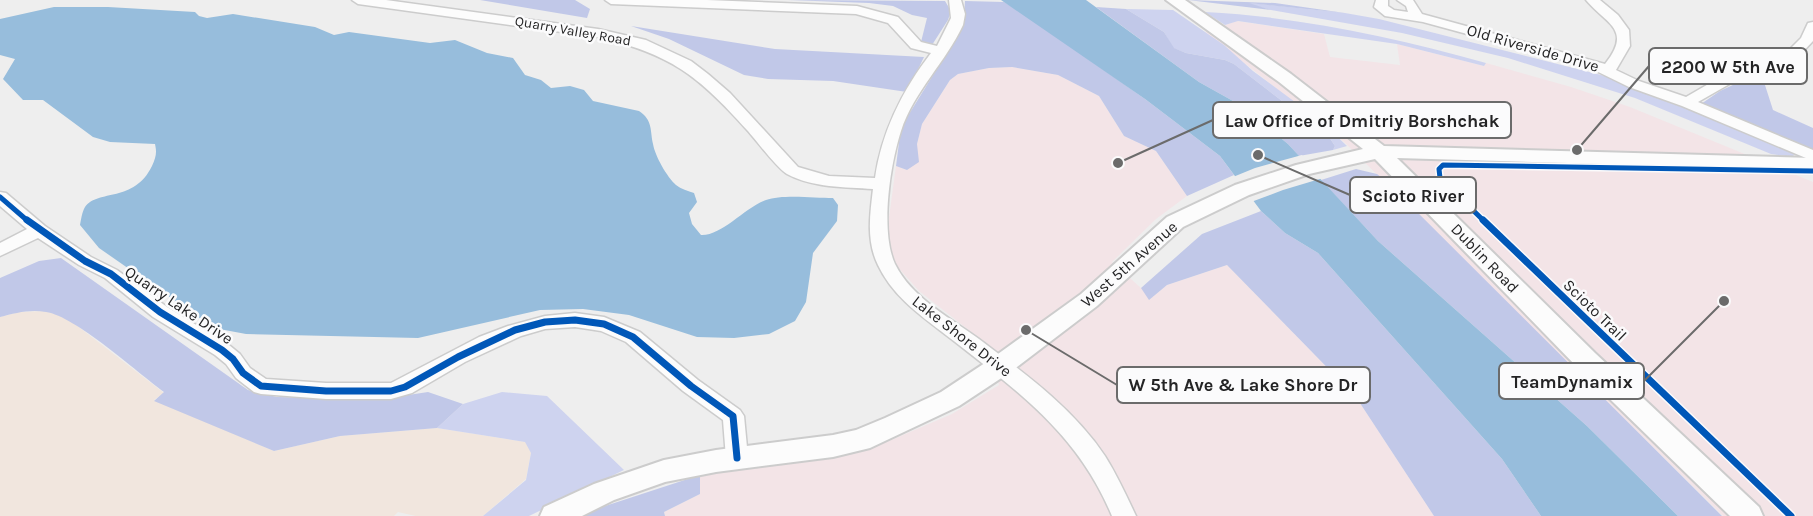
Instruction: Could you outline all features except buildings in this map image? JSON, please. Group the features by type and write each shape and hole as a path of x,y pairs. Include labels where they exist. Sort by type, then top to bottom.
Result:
{"main road":[{"name":"Dublin Road","path":"1174,0 1285,78 1379,152 1545,319 1749,516"},
{"name":"West 5th Avenue","path":"554,516 604,492 664,471 737,458 803,452 860,440 950,399 1000,366 1089,300 1175,222 1270,179 1338,160 1379,152 1813,164"}],"street":[{"name":"Quarry Valley Road","path":"358,0 579,30 640,43 686,64 703,77 725,96 792,170 828,181 883,184"},
{"path":"611,0 864,11 896,22 916,45 940,51"},
{"name":"Lake Shore Drive","path":"955,0 957,18 894,127 883,184 878,232 881,251 889,270 913,299 1000,366 1076,433 1106,473 1124,516"},
{"name":"Old Riverside Drive","path":"1382,0 1380,4 1385,11 1397,15 1417,17 1531,46 1607,70 1634,84 1687,103 1813,156"},
{"path":"1403,0 1411,4 1417,17"},
{"path":"1592,0 1618,22 1626,38 1625,46 1607,70"},
{"path":"1687,103 1737,74 1773,64 1800,50 1809,41 1813,26"},
{"name":"Quarry Lake Drive","path":"0,197 39,230 85,261 111,274 160,312 222,350 233,358 243,373 261,386 326,391 391,391 405,387 481,344 513,330 579,321 615,326 635,338 710,401 734,416 737,458"},
{"path":"0,250 39,230"}],"shaded area":[{"path":"480,0 575,0 590,9 587,18"},
{"path":"788,0 945,1 951,11 932,45 921,42 927,18 912,15 893,6"},
{"path":"1001,0 1086,0 1199,82 1242,106 1288,144 1378,241 1587,426 1678,516 1541,516 1502,459 1318,253 1285,233 1261,211 1220,156 1145,99"},
{"path":"1188,0 1275,3 1345,13 1249,3 1271,10"},
{"path":"965,1 1004,2 1030,18 1145,99 1220,156 1234,175 1187,196 1156,151 1124,136 1099,96 1058,75 1012,67 989,68 958,74 950,80 922,124 917,144 919,162 907,170 896,166 901,127 959,33 964,17"},
{"path":"1242,2 1379,19 1609,77 1632,89 1709,117 1794,154 1793,157 1771,154 1635,98 1508,58 1402,33 1271,10"},
{"path":"54,7 108,7 195,12 207,18 233,14 315,27 334,35 349,32 430,43 455,40 487,53 513,58 525,75 541,80 551,88 570,86 584,90 593,101 639,111 643,114 647,118 656,154 665,172 676,185 694,193 697,202 689,213 692,224 701,235 717,231 766,200 781,197 833,198 838,205 837,221 813,253 806,302 795,321 769,334 734,338 697,337 629,315 583,309 540,310 418,338 246,334 214,328 99,248 80,225 84,209 91,202 126,190 144,178 154,160 155,144 110,142 93,137 43,100 23,100 3,79 15,59 0,55 0,19"},
{"path":"1096,7 1126,9 1164,32 1174,48 1234,64 1329,137 1335,146 1333,150 1299,156 1242,106 1199,82"},
{"path":"1126,9 1173,10 1224,45 1253,71 1322,122 1347,146 1333,150 1335,146 1329,137 1234,64 1173,48 1164,32"},
{"path":"1205,12 1312,23 1417,45 1486,63 1484,66 1397,44 1238,21 1225,25"},
{"path":"1237,21 1324,34 1330,57 1400,65 1397,44 1484,66 1486,63 1571,87 1630,107 1813,182 1813,516 1723,516 1344,142 1205,32"},
{"path":"631,26 775,49 924,57 907,92 833,81 768,79 744,75 669,39"},
{"path":"1012,67 1058,75 1099,96 1124,136 1156,151 1187,196 1156,219 1112,262 1150,299 1167,285 1227,265 1356,397 1434,516 665,516 664,512 700,494 700,475 841,454 889,441 952,414 999,385 989,346 919,291 895,264 887,232 896,166 907,170 917,155 922,124 950,80 958,74 989,68"},
{"path":"1752,76 1764,82 1773,110 1813,128 1813,150 1701,104 1720,91"},
{"path":"1356,169 1377,174 1386,181 1722,516 1678,516 1587,426 1378,241 1321,180"},
{"path":"1261,211 1285,233 1318,253 1502,459 1541,516 1434,516 1356,397 1227,265 1167,285 1149,300 1141,288 1202,234"},
{"path":"61,258 248,390 277,397 382,399 428,392 463,404 437,428 340,436 274,451 154,401 164,392 73,323 46,312 34,311 0,317 0,278 39,261"},
{"path":"45,311 66,317 164,393 154,400 274,451 340,436 437,428 526,442 531,453 526,479 483,516 416,516 398,512 394,516 0,516 0,317 19,312"},
{"path":"502,392 547,396 624,470 529,516 483,516 526,480 531,453 525,442 437,428 463,404"},
{"path":"700,475 700,494 664,512 665,516 585,516 599,508"}],"pier":[{"path":"1302,155 1323,178 1251,202 1233,177 1255,168"}],"cycle path":[{"name":"Scioto Trail","path":"1791,516 1440,178 1439,169 1443,165 1451,165 1813,171"},
{"path":"0,197 39,230 85,261 111,274 160,312 222,350 233,359 243,373 261,386 326,391 391,391 405,387 458,357 515,330 545,322 575,320 604,324 633,337 654,352 691,386 733,416 737,458"}],"place":[{"name":"2200 W 5th Ave","path":"1577,150"},
{"name":"Scioto River","path":"1258,155"},
{"name":"Law Office of Dmitriy Borshchak","path":"1118,163"},
{"name":"TeamDynamix","path":"1724,301"},
{"name":"W 5th Ave & Lake Shore Dr","path":"1026,330"}]}
